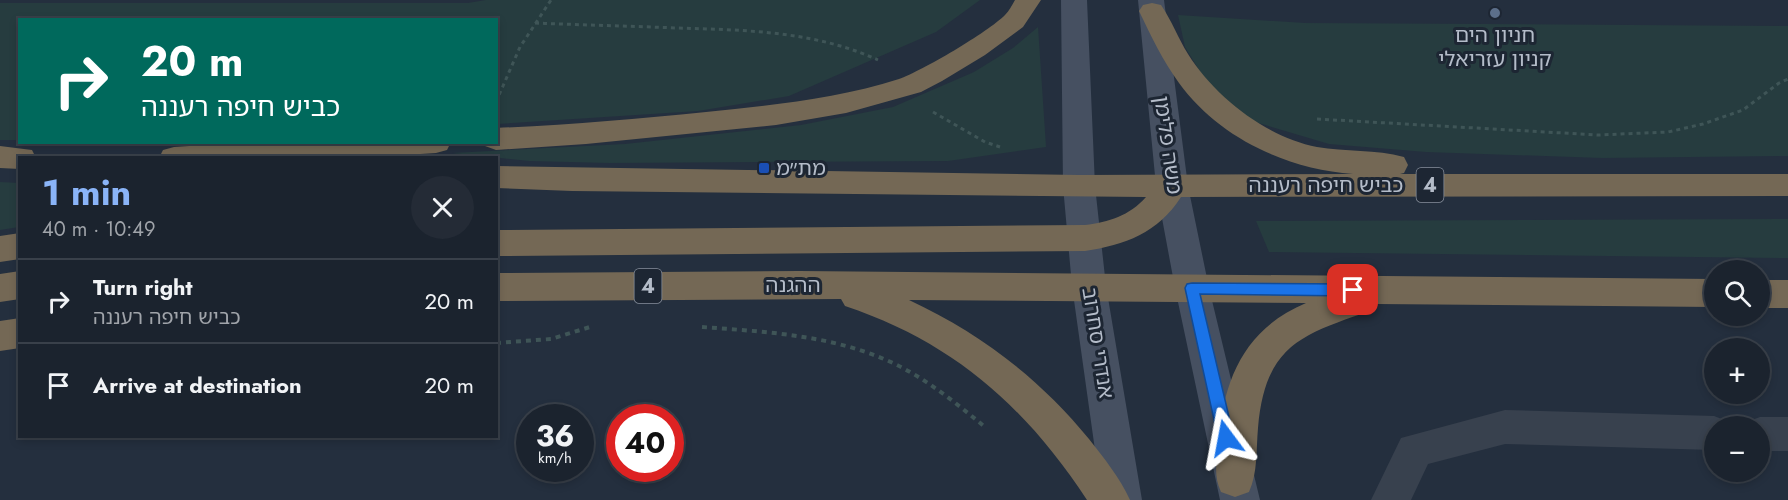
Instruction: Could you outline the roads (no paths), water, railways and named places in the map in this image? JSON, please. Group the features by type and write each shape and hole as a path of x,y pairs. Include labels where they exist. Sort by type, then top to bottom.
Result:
{"highway":[{"path":"498,139 586,134 776,115 846,103 911,85 975,49 1014,21 1028,0"},
{"path":"1151,5 1178,60 1203,92 1226,113 1281,146 1333,161 1689,186"},
{"path":"207,156 403,144"},
{"path":"0,157 18,158"},
{"name":"4","path":"498,177 1079,186"},
{"path":"498,187 572,180"},
{"name":"כביש חיפה רעננה","path":"1079,186 1788,185"},
{"path":"498,243 1085,238 1111,235 1134,226 1162,202 1172,186"},
{"path":"0,249 18,246"},
{"path":"0,288 18,285"},
{"path":"799,285 858,296 897,308 939,330 985,361 1015,386 1065,437 1110,500"},
{"name":"4","path":"1089,286 1704,293"},
{"name":"ההגנה","path":"498,287 1089,286"},
{"path":"1237,489 1241,420 1248,383 1264,352 1300,320 1334,306 1370,298 1425,291"},
{"path":"1770,294 1788,294"},
{"path":"0,336 18,333"}],"main road":[{"path":"1074,0 1079,186"},
{"name":"משה פלימן","path":"1151,5 1172,186 1192,288"},
{"name":"אנדרי סחרוב","path":"1079,186 1089,286 1122,500"},
{"path":"1192,288 1237,489"}],"street":[{"path":"1390,500 1415,450 1504,427 1704,433"},
{"path":"1770,434 1788,434"}],"place":[{"name":"חניון הים קניון עזריאלי","path":"1495,13"},
{"name":"מת״מ","path":"764,168"}]}
